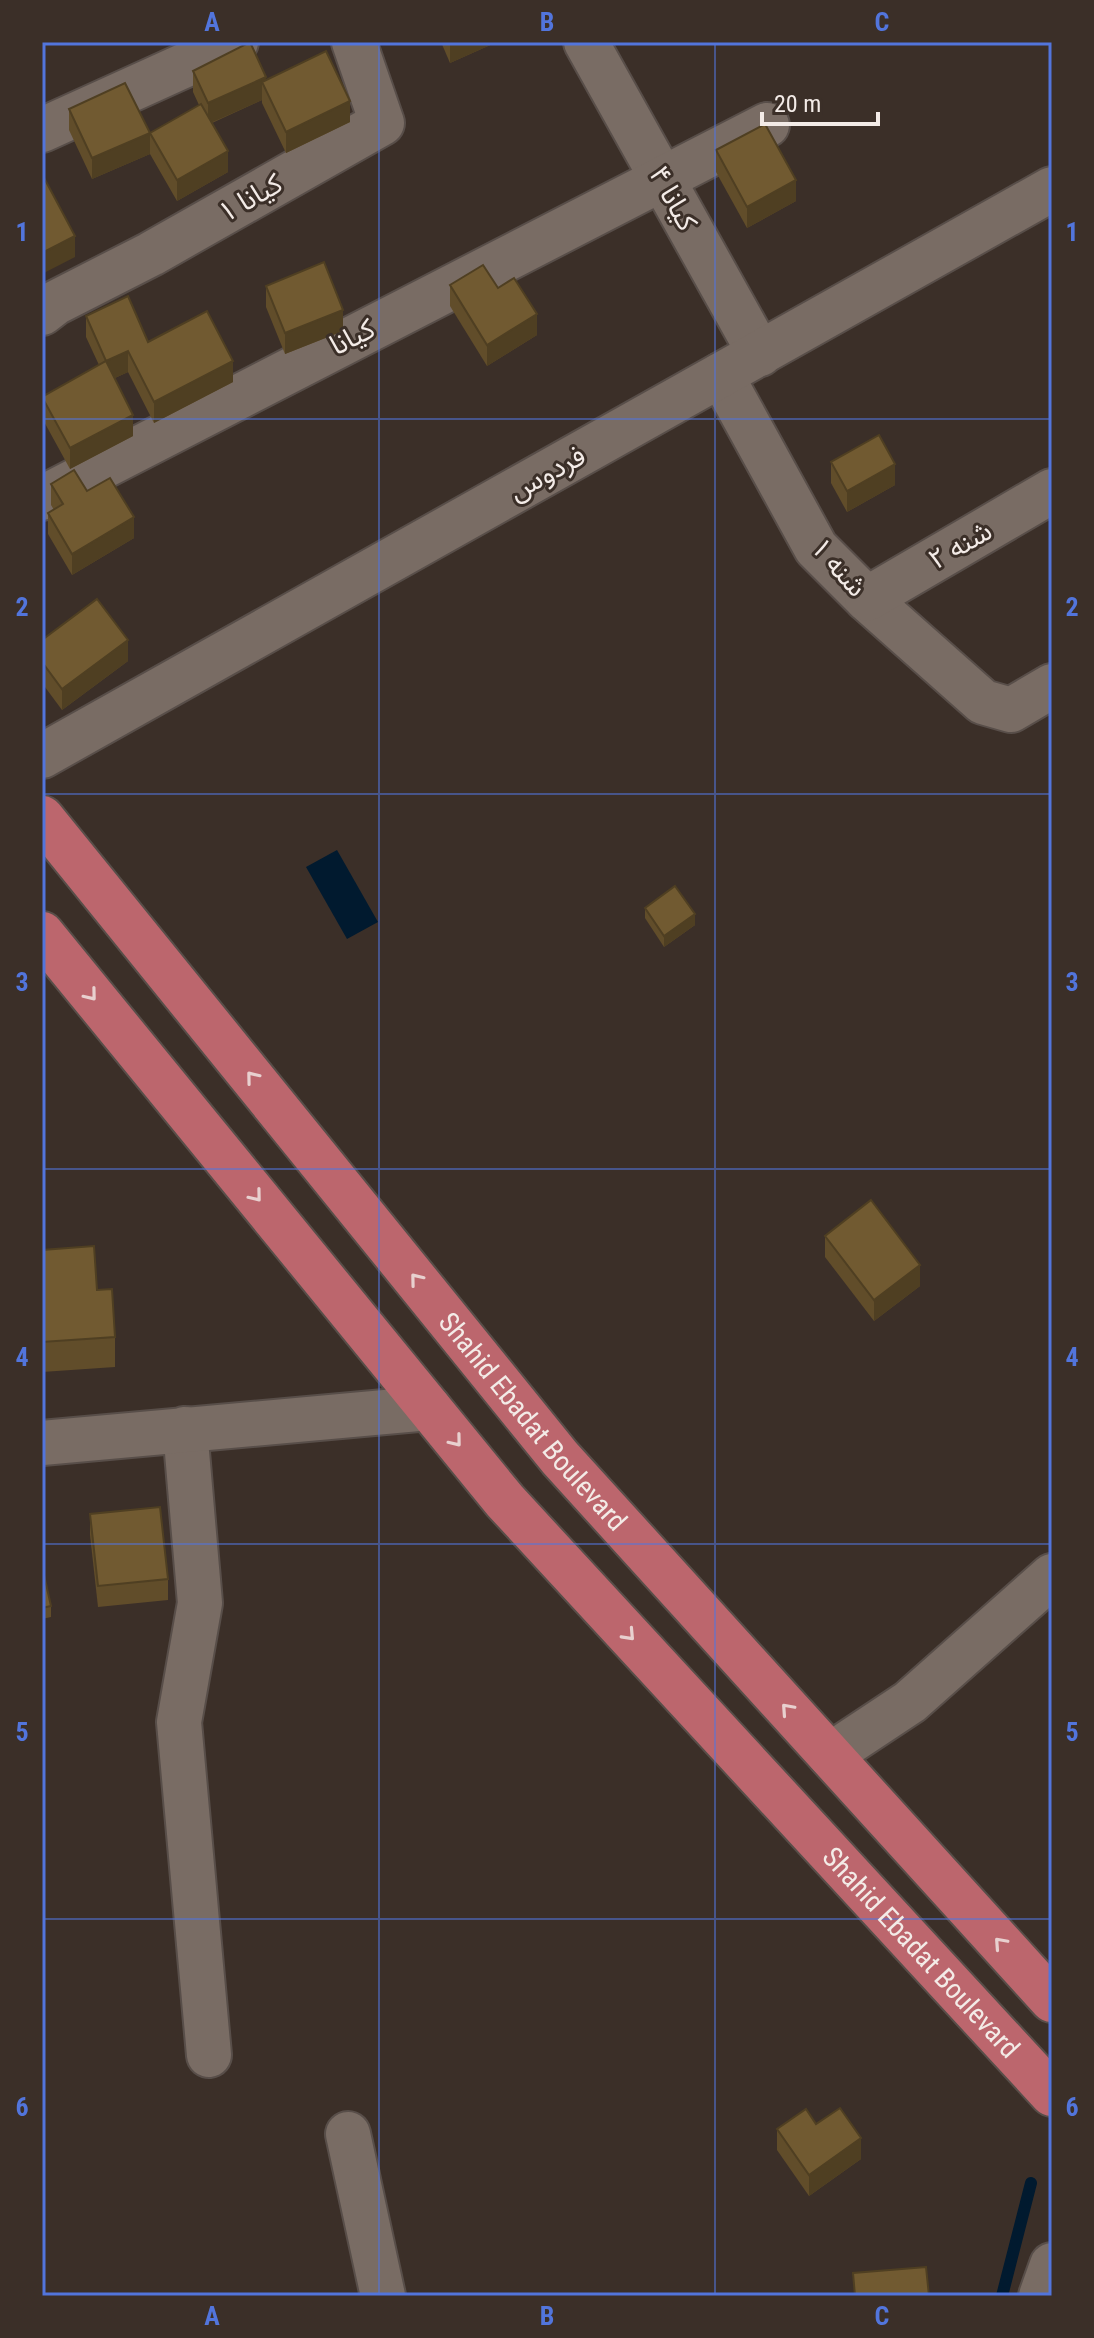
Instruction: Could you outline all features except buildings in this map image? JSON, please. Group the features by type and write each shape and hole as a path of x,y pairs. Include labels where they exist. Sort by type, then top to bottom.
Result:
{"main road":[{"name":"Shahid Ebadat Boulevard","path":"42,818 560,1458 1052,2000"},
{"name":"Shahid Ebadat Boulevard","path":"42,934 505,1501 1052,2094"},
{"path":"505,1501 560,1458"}],"street":[{"name":"کیانا ۱","path":"42,313 382,123 354,42"},
{"path":"42,130 232,43"},
{"name":"کیانا ۴","path":"590,43 760,354"},
{"name":"کیانا","path":"42,498 767,125"},
{"name":"فردوس","path":"42,756 1052,189"},
{"name":"شنه ۱","path":"721,375 816,548 867,599 983,702 1011,710 1052,686"},
{"name":"شنه ۲","path":"867,599 1052,491"},
{"path":"42,1443 429,1408"},
{"path":"185,1429 200,1603 179,1722 209,2055"},
{"path":"830,1755 910,1702 1052,1576"},
{"path":"348,2134 383,2296"},
{"path":"1041,2296 1052,2265"}],"water":[{"path":"337,850 378,922 347,939 306,867"}],"waterway":[{"path":"1002,2296 1031,2183"}]}
